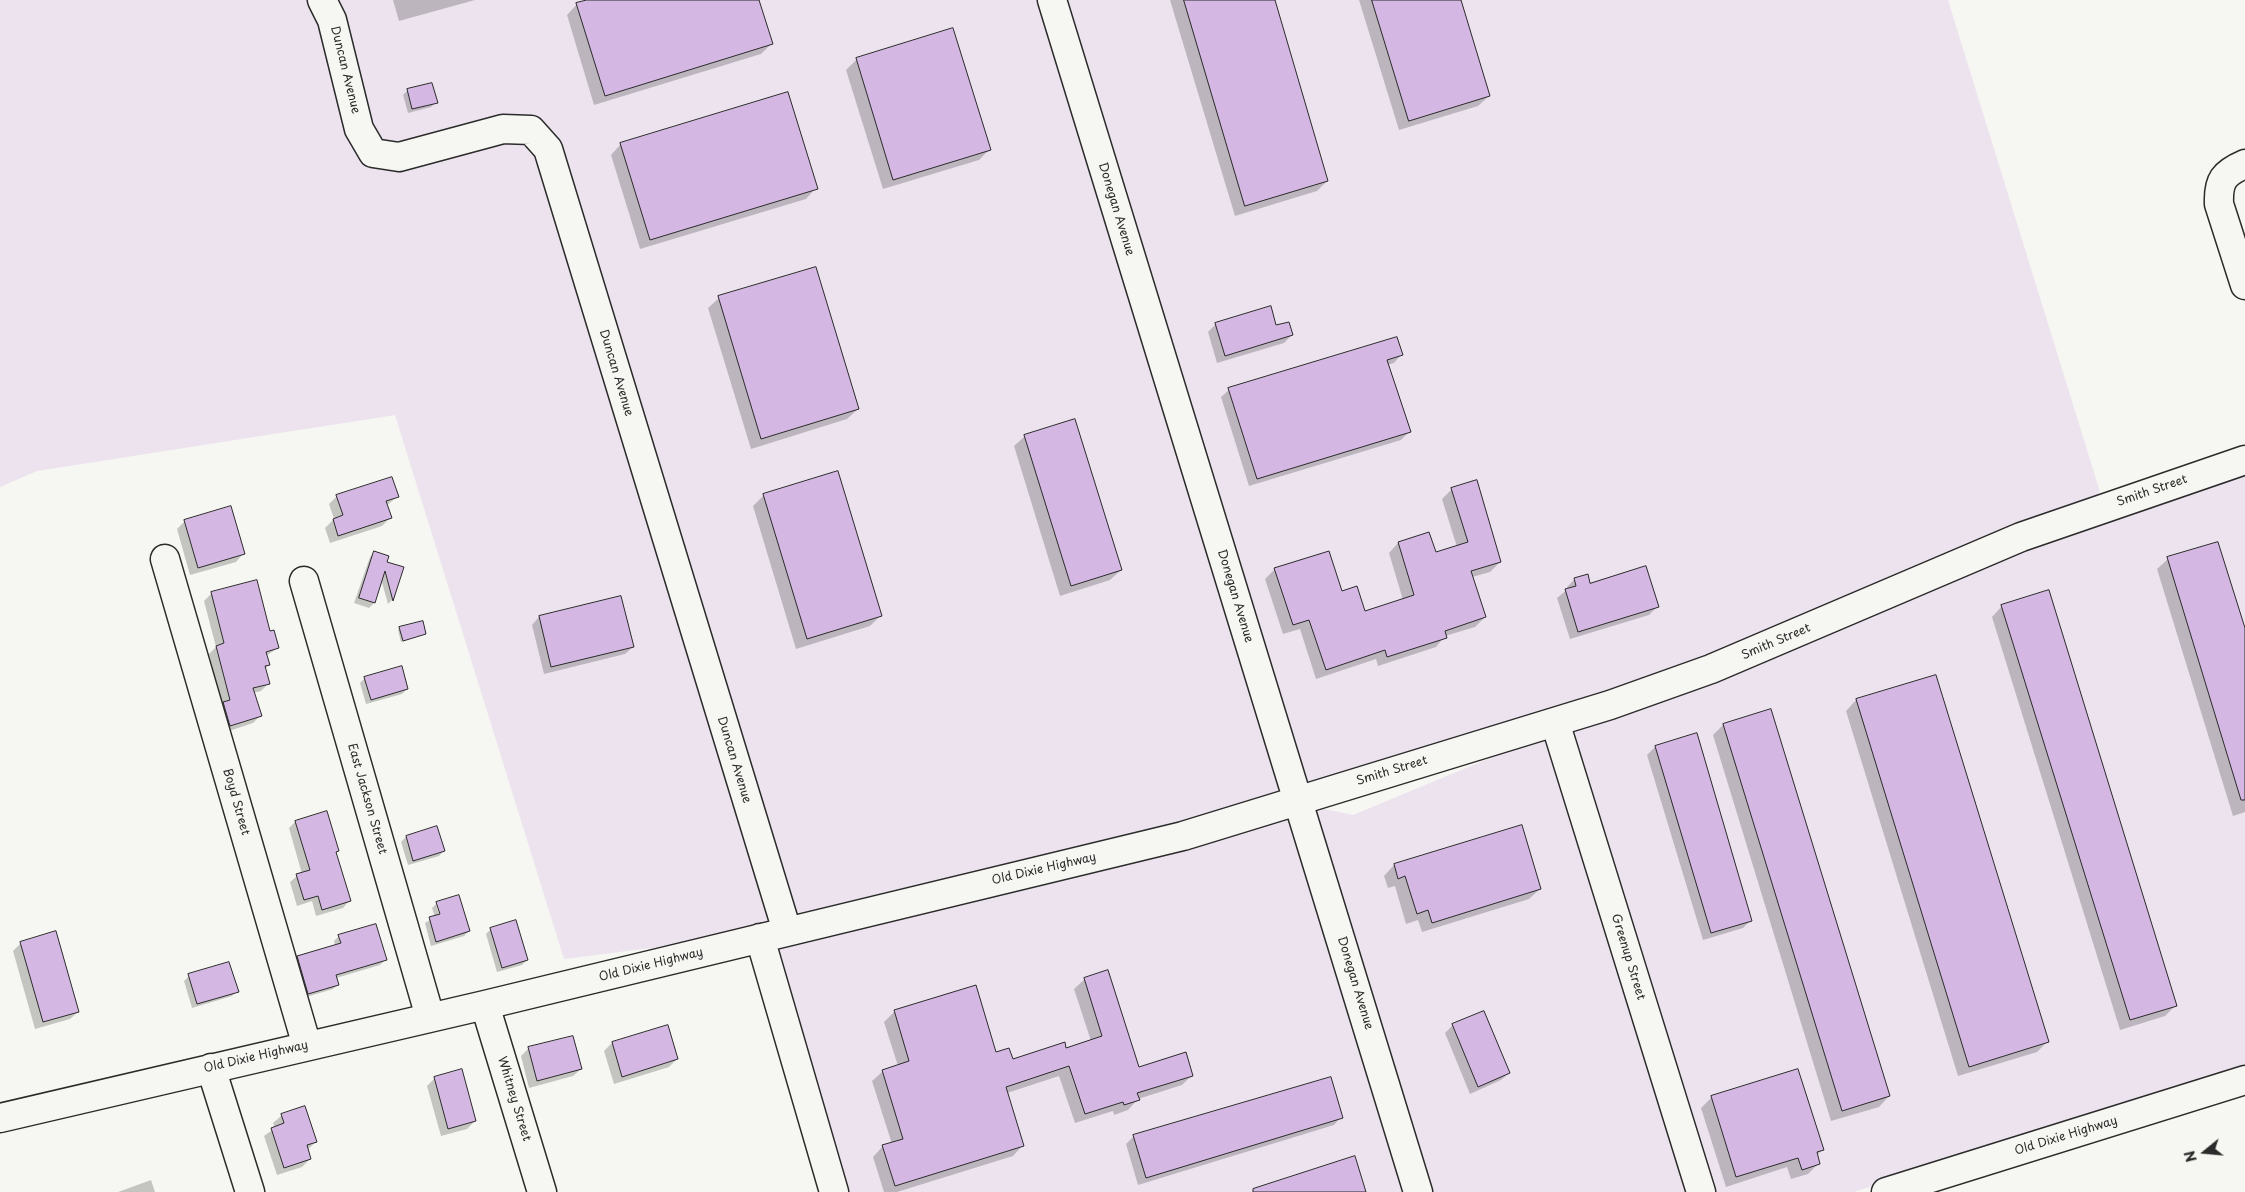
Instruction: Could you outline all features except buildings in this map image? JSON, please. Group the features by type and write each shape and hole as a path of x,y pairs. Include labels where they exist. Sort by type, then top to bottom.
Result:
{"street":[{"name":"Duncan Avenue","path":"322,0 332,20 359,129 373,153 399,157 503,129 531,130 548,149 787,931"},
{"name":"Donegan Avenue","path":"1052,0 1418,1192"},
{"path":"2245,164 2231,170 2223,179 2219,190 2219,204 2245,286"},
{"name":"Smith Street","path":"1298,800 1610,705 1711,668 2022,538 2245,460"},
{"name":"Boyd Street","path":"166,559 307,1046"},
{"name":"East Jackson Street","path":"304,582 430,1017"},
{"name":"Greenup Street","path":"1555,722 1701,1192"},
{"name":"Old Dixie Highway","path":"0,1118 486,1005 1183,836 1298,800"},
{"path":"760,938 834,1192"},
{"name":"Whitney Street","path":"486,1005 542,1192"},
{"path":"211,1068 250,1192"},
{"name":"Old Dixie Highway","path":"1886,1192 2245,1080"}],"shaded area":[{"path":"0,0 310,0 322,24 363,157 504,138 525,140 539,154 774,925 715,940 564,959 395,415 37,471 0,487"},
{"path":"334,0 1041,0 1285,794 1180,827 794,920 539,124 399,148 380,144 369,125"},
{"path":"1063,0 1948,0 2100,492 2098,493 2100,499 1707,660 1306,788"},
{"path":"2245,470 2245,1067 1854,1192 1712,1192 1568,728 2025,546"},
{"path":"1548,734 1690,1192 845,1192 773,945 1311,806 1353,815"}]}
